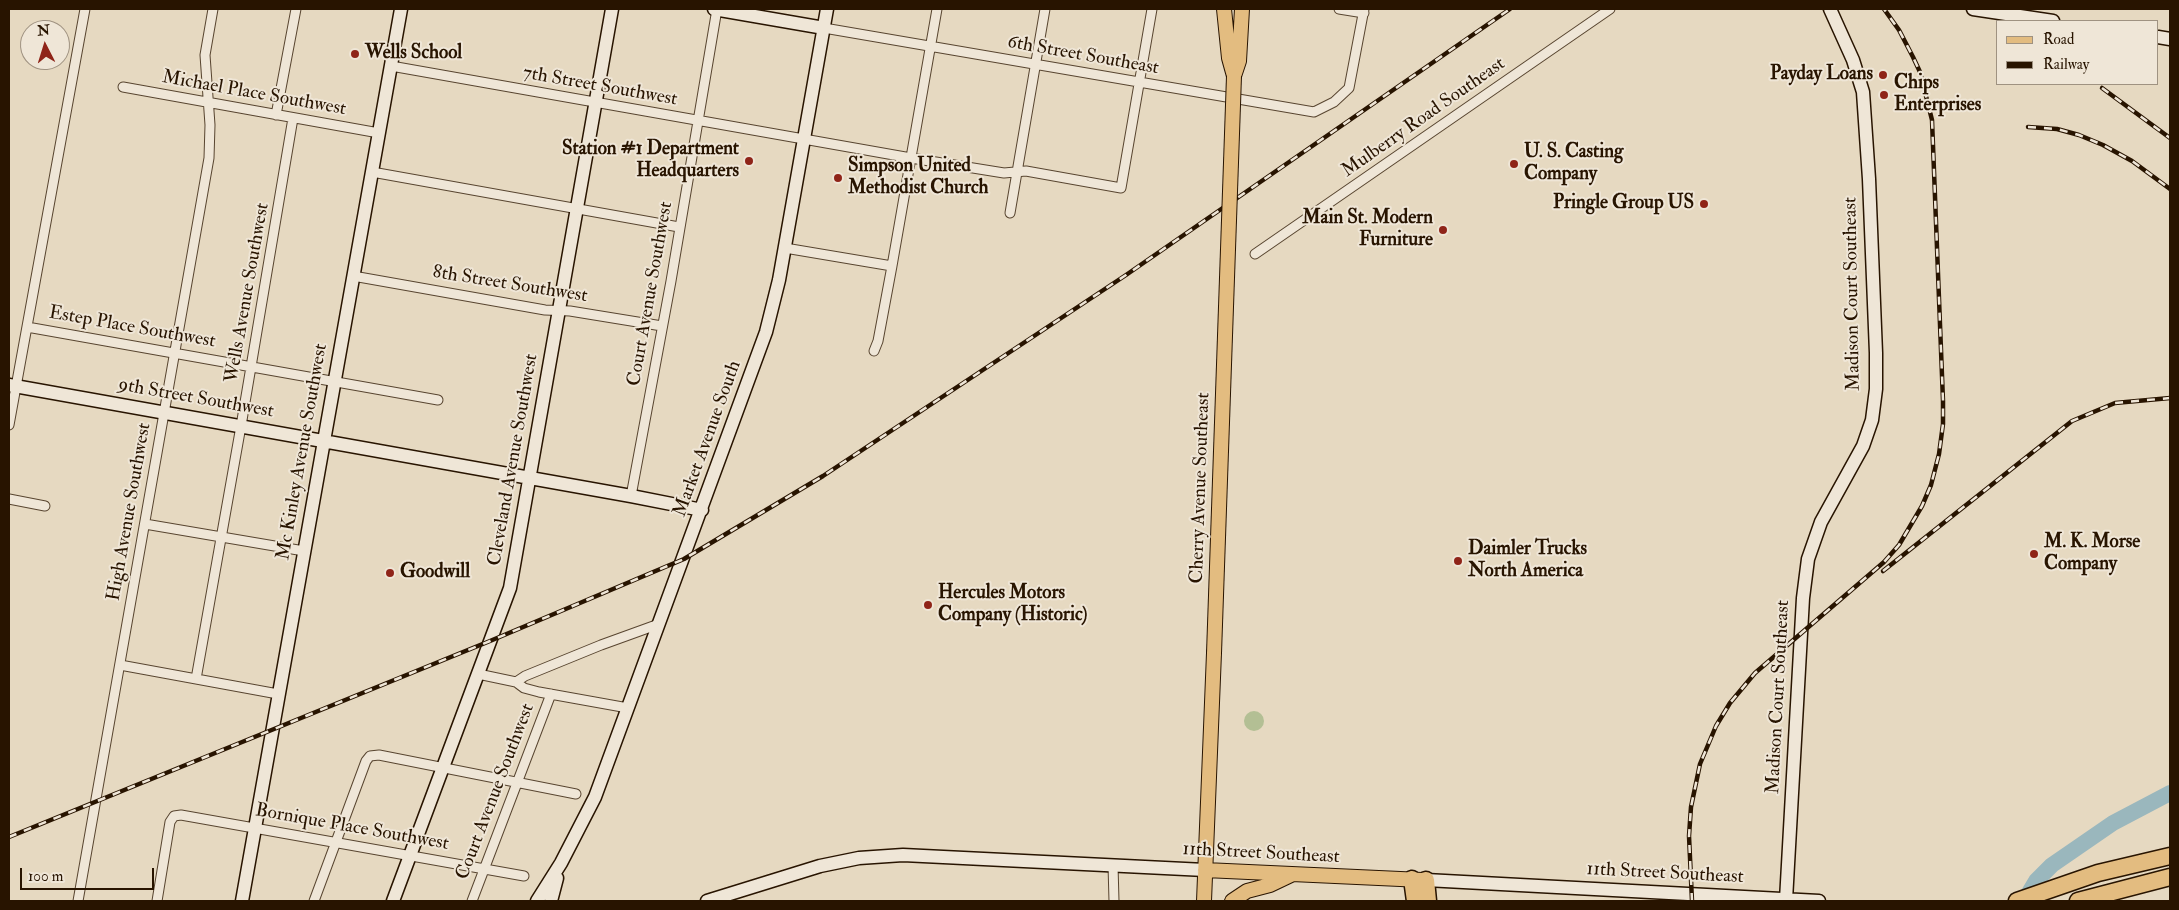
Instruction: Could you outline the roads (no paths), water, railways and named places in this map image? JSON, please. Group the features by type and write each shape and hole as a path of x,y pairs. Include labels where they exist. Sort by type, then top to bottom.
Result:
{"highway":[{"path":"2017,901 2098,873 2166,857"},
{"path":"2078,901 2168,877"},
{"path":"1415,901 1419,880"},
{"path":"1419,880 1428,901"}],"main road":[{"name":"Cherry Avenue Southeast","path":"1224,9 1229,62 1234,76"},
{"name":"Cherry Avenue Southeast","path":"1204,901 1234,76 1239,61 1242,9"},
{"name":"11th Street Southeast","path":"1205,870 1419,880"},
{"path":"1232,901 1247,891 1270,885 1294,874"}],"street":[{"path":"9,425 12,386 27,326 85,9"},
{"name":"High Avenue Southwest","path":"78,901 209,158 205,55 213,9"},
{"path":"276,115 296,9"},
{"name":"Mc Kinley Avenue Southwest","path":"242,901 401,9"},
{"name":"Cleveland Avenue Southwest","path":"393,901 510,588 612,9"},
{"path":"716,9 824,28"},
{"name":"Court Avenue Southwest","path":"631,496 716,9"},
{"name":"Market Avenue South","path":"537,901 561,863 595,797 766,332 785,248 827,9"},
{"path":"874,351 878,341 892,266 937,9"},
{"path":"1010,213 1045,9"},
{"path":"1140,83 1152,9"},
{"path":"1339,9 1364,11"},
{"name":"Mulberry Road Southeast","path":"1255,254 1610,9"},
{"name":"Madison Court Southeast","path":"1786,900 1803,598 1808,559 1821,522 1863,446 1872,420 1876,389 1876,335 1863,92 1858,72 1830,9"},
{"path":"1973,9 1998,11 2048,20"},
{"name":"6th Street Southeast","path":"824,28 1309,112 1319,110 1334,102 1344,95 1350,85 1364,11"},
{"name":"7th Street Southwest","path":"391,66 911,158 1004,173 1026,171 1121,188 1140,83"},
{"name":"Michael Place Southwest","path":"123,87 379,133"},
{"name":"Wells Avenue Southwest","path":"196,679 252,365 293,118"},
{"path":"372,172 679,228"},
{"path":"785,248 892,266"},
{"name":"8th Street Southwest","path":"353,276 545,310 559,310 662,326"},
{"name":"Estep Place Southwest","path":"27,326 438,400"},
{"name":"9th Street Southwest","path":"12,386 702,510"},
{"path":"9,500 45,506"},
{"path":"145,524 304,551"},
{"path":"516,682 525,676 601,645 659,624"},
{"path":"120,665 278,694"},
{"path":"478,674 516,682 524,688 550,694 628,708"},
{"name":"Court Avenue Southwest","path":"472,901 550,694"},
{"path":"314,901 366,761 370,756 379,755 576,794"},
{"name":"Bornique Place Southwest","path":"157,901 170,822 174,816 181,815 524,876"},
{"name":"11th Street Southeast","path":"707,901 820,866 859,858 903,855 1205,870"},
{"name":"Market Avenue South","path":"551,901 561,863"},
{"path":"1113,865 1114,901"},
{"name":"11th Street Southeast","path":"1419,880 1819,901"}],"waterway":[{"path":"2024,901 2036,881 2052,865 2113,823 2170,793"}],"railway":[{"path":"9,837 490,641 684,559 823,476 1126,275 1510,9"},
{"path":"1692,901 1689,836 1691,807 1700,764 1716,726 1730,703 1755,673 1884,562 1899,545 1922,506 1931,485 1939,454 1943,424 1943,401 1932,120 1920,72 1899,30 1884,9"},
{"path":"2102,88 2170,138"},
{"path":"2028,127 2057,129 2079,135 2103,145 2132,161 2170,189"},
{"path":"1883,571 2072,421 2115,403 2170,398"}],"place":[{"name":"Wells School","path":"355,54"},
{"name":"Payday Loans","path":"1883,75"},
{"name":"Chips Enterprises","path":"1884,95"},
{"name":"Station #1 Department Headquarters","path":"749,161"},
{"name":"U. S. Casting Company","path":"1514,164"},
{"name":"Simpson United Methodist Church","path":"838,178"},
{"name":"Pringle Group US","path":"1704,204"},
{"name":"Main St. Modern Furniture","path":"1443,230"},
{"name":"M. K. Morse Company","path":"2034,554"},
{"name":"Daimler Trucks North America","path":"1458,561"},
{"name":"Goodwill","path":"390,573"},
{"name":"Hercules Motors Company (Historic)","path":"928,605"}]}
